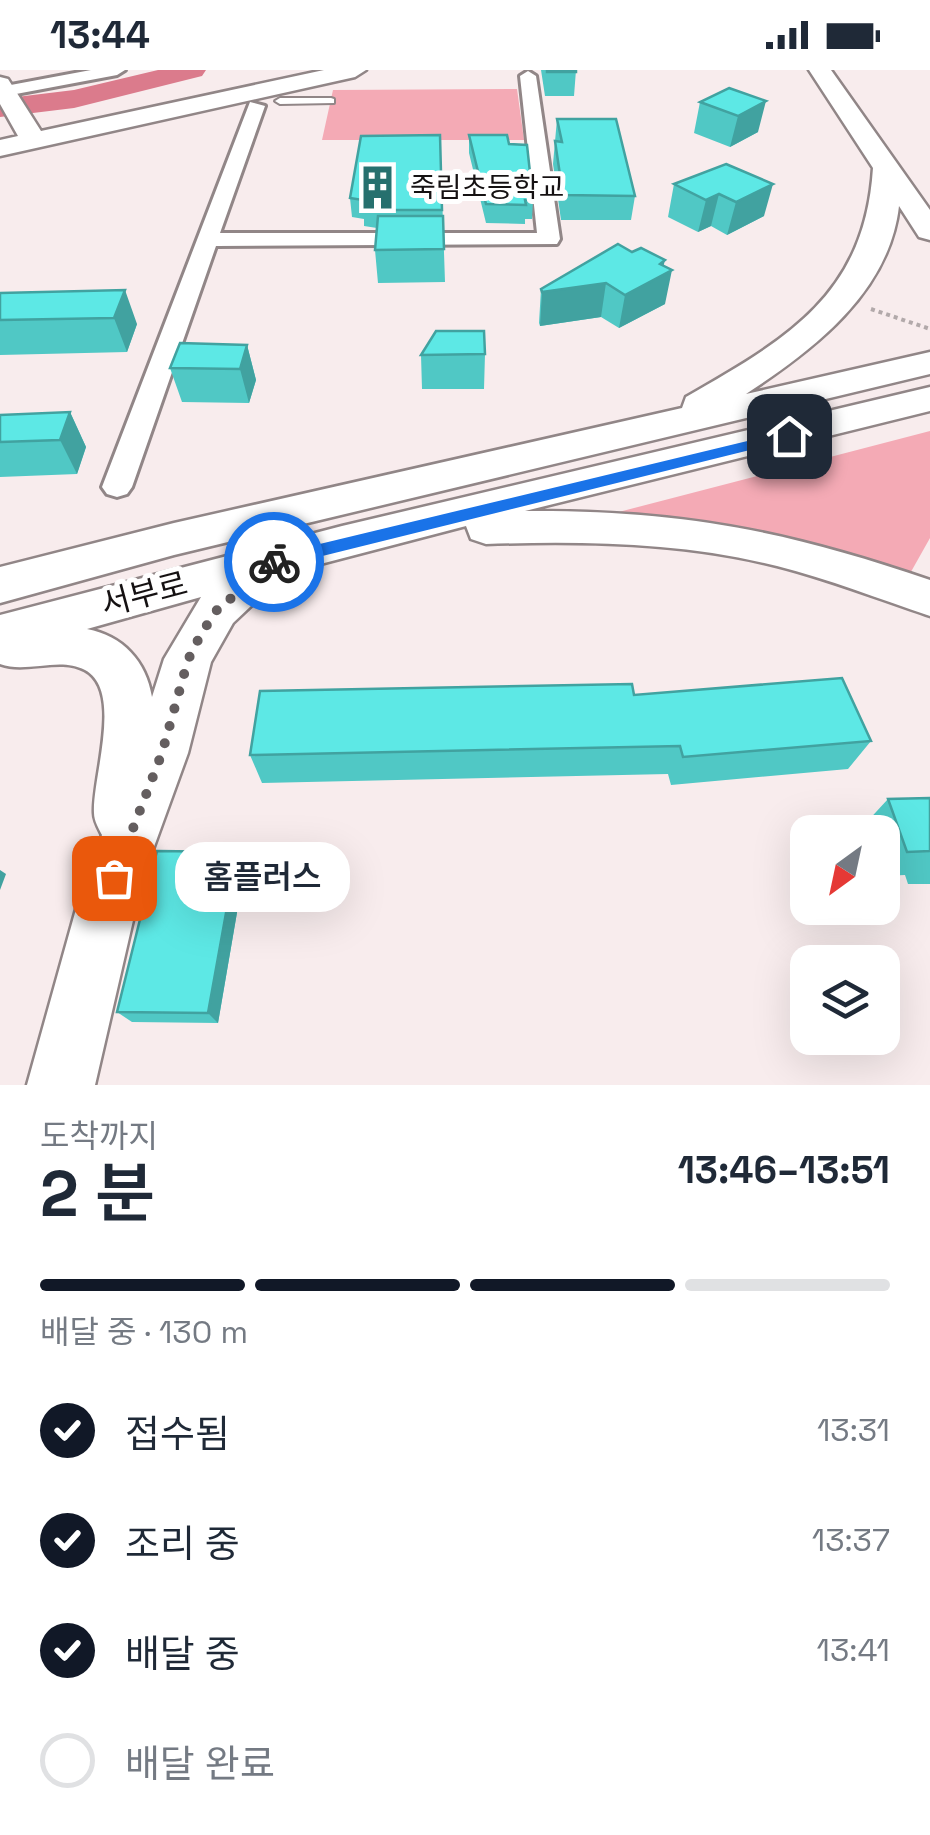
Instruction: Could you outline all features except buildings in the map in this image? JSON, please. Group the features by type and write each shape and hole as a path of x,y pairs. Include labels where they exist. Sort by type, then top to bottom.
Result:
{"street":[{"path":"29,131 4,91 116,70"},
{"path":"0,148 29,131 356,70"},
{"path":"820,70 930,231"},
{"path":"207,240 549,239 528,76"},
{"path":"117,486 207,240 268,103"},
{"path":"668,424 783,350 858,278 882,224 887,166"},
{"name":"서부로","path":"0,585 174,539 930,363"},
{"name":"서부로","path":"0,634 165,586 930,399"},
{"path":"399,530 546,526 692,534 776,549 930,598"},
{"path":"61,1085 114,878 162,753 188,660 217,610 277,559"},
{"path":"0,653 43,644 92,646 113,658 124,682 128,708 114,878"}],"lane":[{"path":"268,103 331,101"}],"path":[{"path":"841,298 930,329"}],"shaded area":[{"path":"517,89 524,140 322,140 333,90"},
{"path":"930,431 930,538 903,586 588,520"}],"waterway":[{"path":"0,108 74,99 192,70"}],"way so far":[{"path":"114,878 162,753 188,660 201,634 217,610 274,562"}],"place":[{"name":"죽림초등학교","path":"377,187"},
{"name":"홈플러스","path":"114,878"}],"route":[{"path":"274,562 686,458 789,436"}]}
